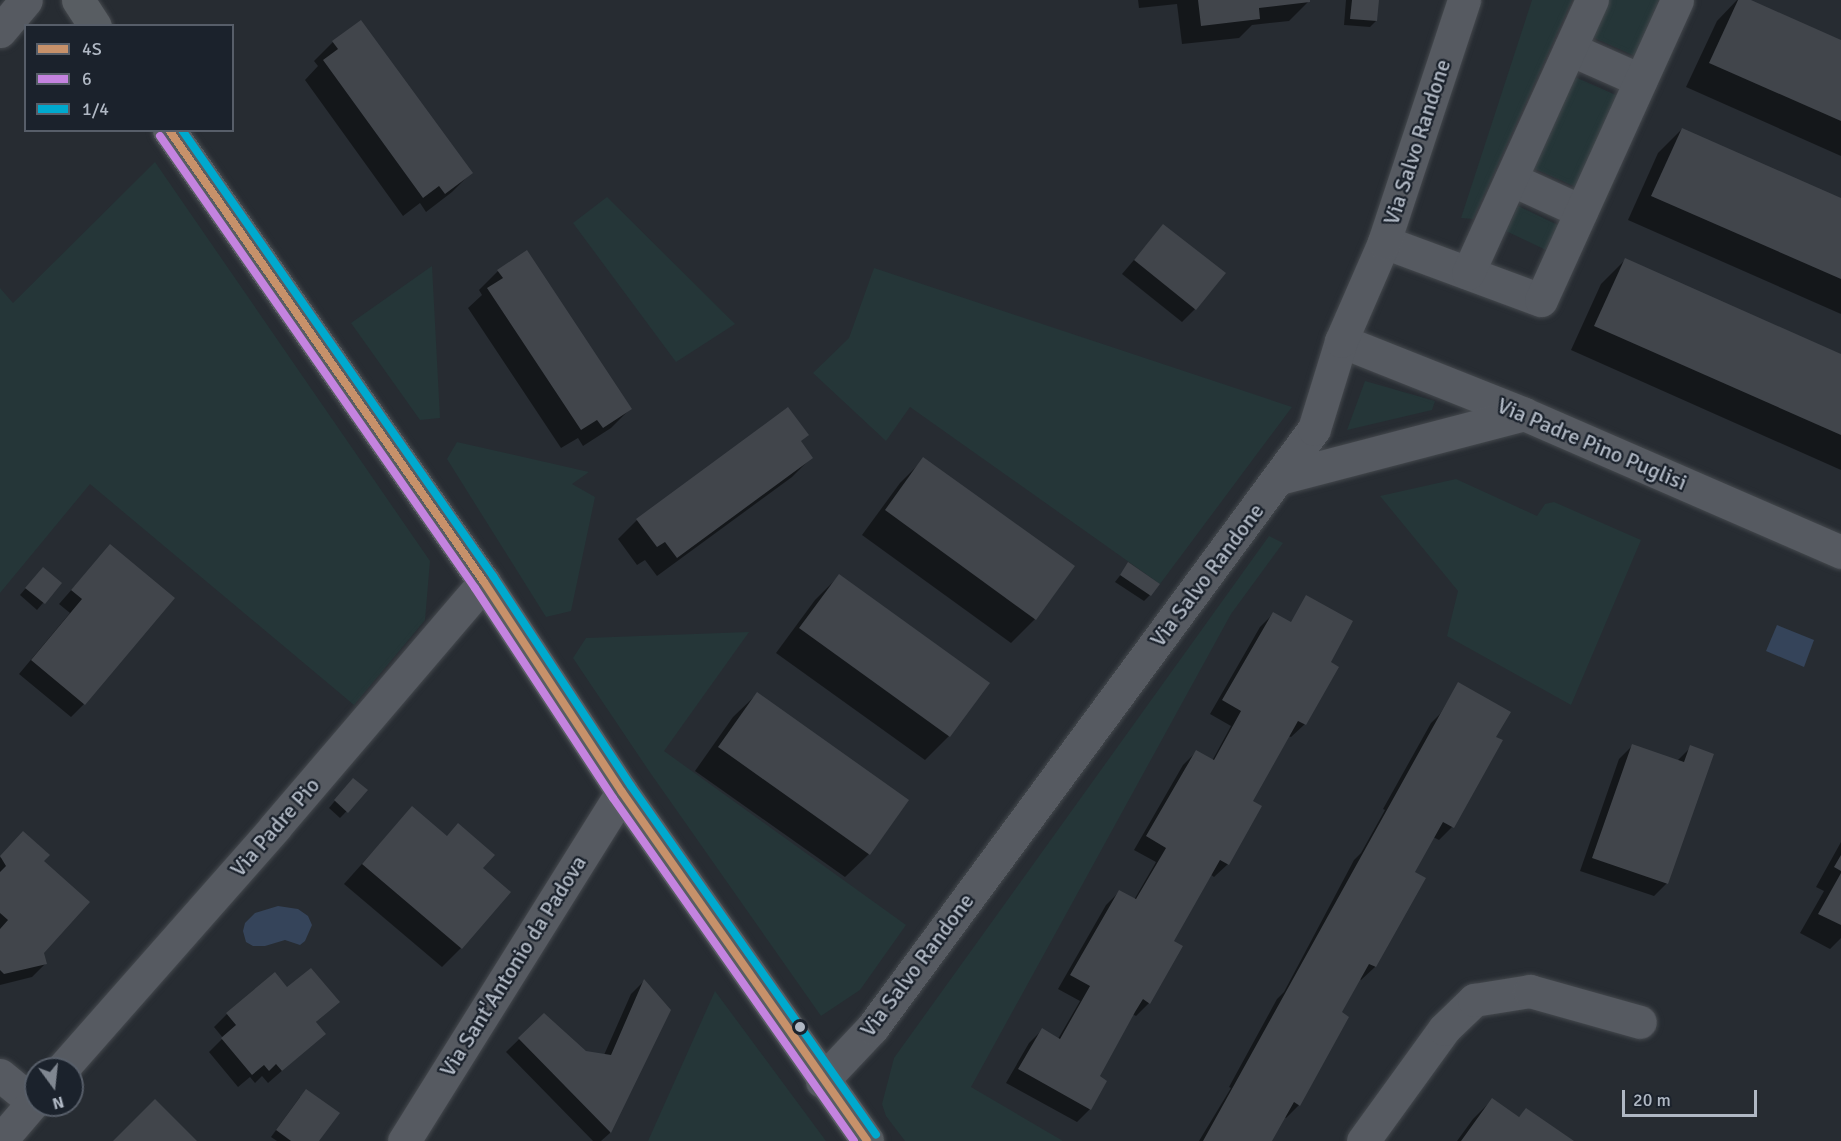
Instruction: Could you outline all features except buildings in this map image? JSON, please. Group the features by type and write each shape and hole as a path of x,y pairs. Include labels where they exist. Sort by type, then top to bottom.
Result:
{"main road":[{"path":"78,0 94,24"},
{"path":"170,132 484,582 622,792 822,1081 867,1141"}],"street":[{"path":"0,31 26,0"},
{"name":"Via Salvo Randone","path":"822,1081 872,1029 1314,429 1341,341 1384,242 1464,0"},
{"path":"1468,273 1592,0"},
{"path":"1384,242 1541,300 1677,0"},
{"path":"1570,49 1640,80"},
{"path":"1510,179 1581,211"},
{"name":"Via Padre Pino Puglisi","path":"1341,341 1524,414 1841,552"},
{"path":"1279,478 1524,414"},
{"name":"Via Padre Pio","path":"73,1057 275,827 484,582"},
{"name":"Via Sant'Antonio da Padova","path":"404,1141 622,792"},
{"path":"1363,1141 1444,1029 1474,1000 1530,992 1640,1022"},
{"path":"0,1075 24,1093"},
{"path":"0,1141 24,1112"}],"shaded area":[{"path":"1532,0 1572,0 1473,219 1461,218"},
{"path":"1608,0 1659,0 1635,56 1592,37"},
{"path":"1575,77 1618,96 1576,187 1533,168"},
{"path":"155,162 430,561 425,620 354,705 90,484 0,593 0,288 13,303"},
{"path":"607,197 735,324 676,362 573,223"},
{"path":"1518,206 1560,226 1548,251 1506,231"},
{"path":"432,266 440,418 420,420 351,323"},
{"path":"874,268 1292,407 1160,584 910,407 886,441 813,373 849,338"},
{"path":"1365,381 1435,401 1432,410 1347,430"},
{"path":"457,442 589,472 572,484 595,497 571,611 546,617 447,459"},
{"path":"1456,479 1537,516 1545,504 1554,502 1641,540 1571,705 1447,636 1458,591 1380,496"},
{"path":"1269,536 1283,543 1231,614 971,1087 1063,1141 905,1141 886,1116 882,1104 894,1058"},
{"path":"749,632 664,751 906,925 860,990 821,1016 649,771 573,658 586,638"},
{"path":"715,991 826,1141 648,1141"}],"water":[{"path":"1777,625 1814,640 1804,667 1766,651"},
{"path":"278,906 298,909 308,916 312,925 305,941 300,945 285,940 265,946 253,946 246,942 243,931 245,923 255,913"}],"transit line":[{"name":"4S","path":"170,132 484,582 622,792 867,1141"},
{"name":"1/4","path":"183,132 493,576 631,786 876,1135"},
{"name":"6","path":"160,136 475,588 613,798 854,1141"}]}
